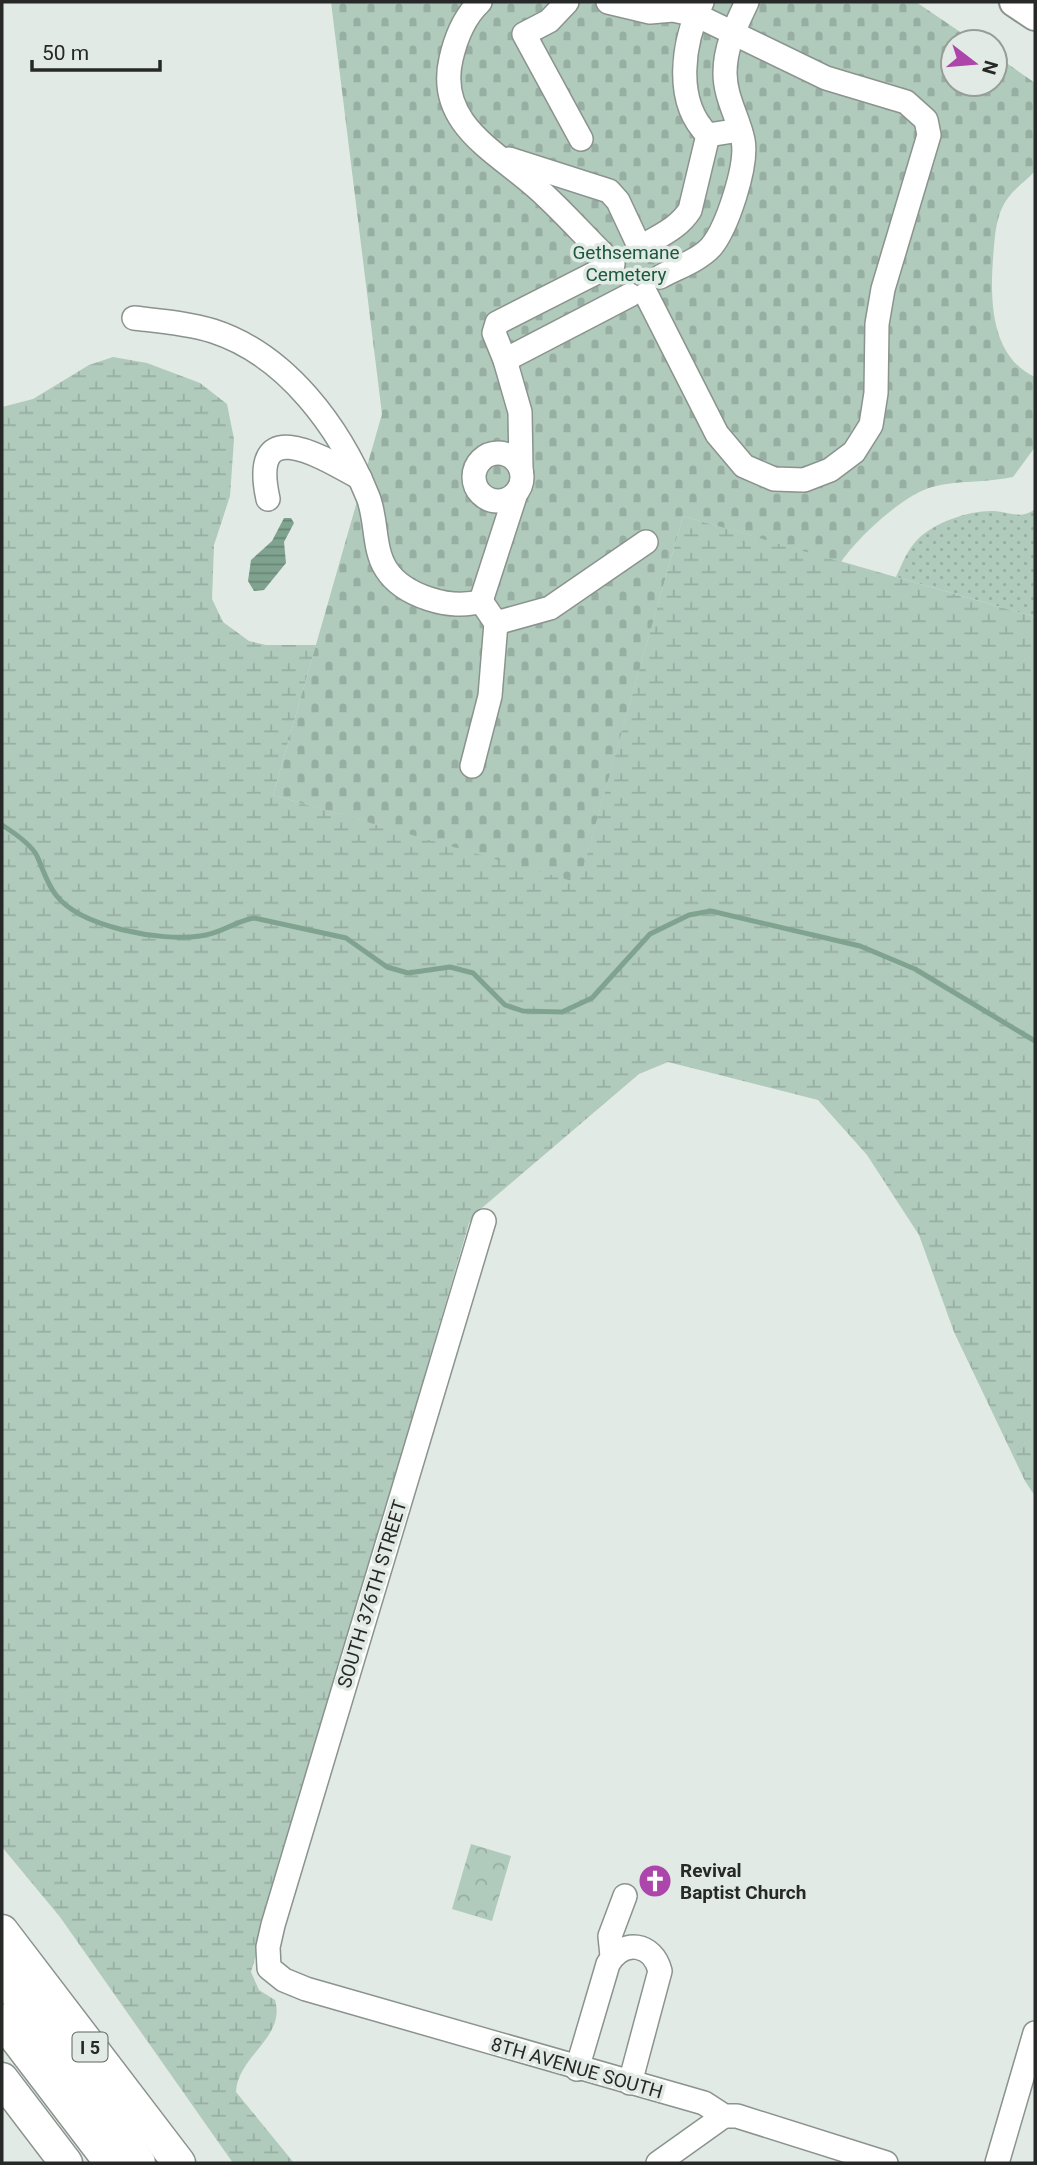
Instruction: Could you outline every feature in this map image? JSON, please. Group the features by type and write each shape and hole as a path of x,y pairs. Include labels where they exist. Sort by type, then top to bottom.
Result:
{"highway":[{"name":"I 5","path":"2,1931 179,2163"},
{"name":"I 5","path":"2,1974 139,2163"},
{"path":"2,2020 111,2163"},
{"path":"2,2079 66,2163"}],"main road":[{"path":"1014,2 1035,16"}],"street":[{"path":"480,2 459,32 449,68 448,86 457,116 476,139 559,208 613,264 614,281 645,289 717,434 744,466 774,479 804,480 830,470 854,452 871,425 876,393 877,324 883,289 926,150 929,135 926,120 906,102 826,78 733,32 699,8 650,12 608,2"},
{"path":"567,2 549,21 524,34 581,139"},
{"path":"505,360 645,289 702,255 717,237 742,164 744,145 730,104 725,74 733,32 747,2"},
{"path":"699,8 685,58 686,89 694,117 708,135"},
{"path":"708,135 740,130"},
{"path":"481,601 522,482 520,412 494,333 497,323 613,264 624,251 640,248 684,218 690,210 708,135"},
{"path":"498,156 609,191 618,201 640,248 654,255 661,270 645,289"},
{"path":"134,318 211,331 229,337 273,366 328,420 360,478 373,514 382,560 390,575 416,593 447,603 466,606 481,601"},
{"path":"268,499 264,479 267,458 274,450 284,446 302,448 360,478"},
{"path":"516,493 505,500 487,498 478,490 474,472 485,456 497,452 514,458 521,469"},
{"path":"496,623 550,608 646,542"},
{"path":"471,766 490,696 496,623 481,601"},
{"name":"SOUTH 376TH STREET","path":"269,1968 268,1947 273,1925 484,1221"},
{"path":"577,2069 612,1956 610,1936 625,1896"},
{"path":"612,1956 628,1947 646,1949 653,1955 660,1971 630,2083"},
{"name":"8TH AVENUE SOUTH","path":"269,1968 284,1980 306,1989 577,2069 704,2103 724,2116 737,2116 886,2163"},
{"path":"997,2163 1035,2033"},
{"path":"658,2163 724,2116"},
{"path":"812,2140 822,2163"}],"green space":[{"name":"Gethsemane Cemetery","path":"331,2 916,2 954,28 939,28 939,98 1009,98 1009,65 1035,83 1035,171 1011,194 1000,212 994,243 992,292 996,326 1009,356 1020,368 1035,377 1035,447 1013,477 942,485 920,491 870,529 841,562 683,516 579,883 273,795 382,414"},
{"path":"113,357 147,363 200,383 227,404 234,439 230,496 214,545 212,599 223,622 249,641 266,645 316,645 273,795 579,882 683,516 1035,617 1035,1496 1025,1481 954,1332 919,1235 867,1155 818,1100 668,1062 639,1074 476,1213 469,1223 251,1972 259,1990 275,2000 277,2013 268,2036 244,2067 236,2092 294,2163 233,2163 60,1917 2,1847 2,407 33,399 89,365"},
{"path":"1035,509 1035,617 896,577 914,543 943,522 985,511 1020,515"},
{"path":"471,1844 511,1856 492,1921 452,1909"}],"shaded area":[{"path":"284,518 291,518 294,523 284,542 286,563 264,590 254,591 248,581 251,560 272,541"}],"waterway":[{"path":"2,825 31,847 53,891 67,906 83,916 122,930 164,937 200,936 254,918 346,938 387,967 408,973 450,967 473,973 505,1005 523,1011 562,1012 592,998 650,934 689,915 711,911 860,946 915,969 1035,1041"}],"place":[{"name":"Revival Baptist Church","path":"655,1881"}]}
